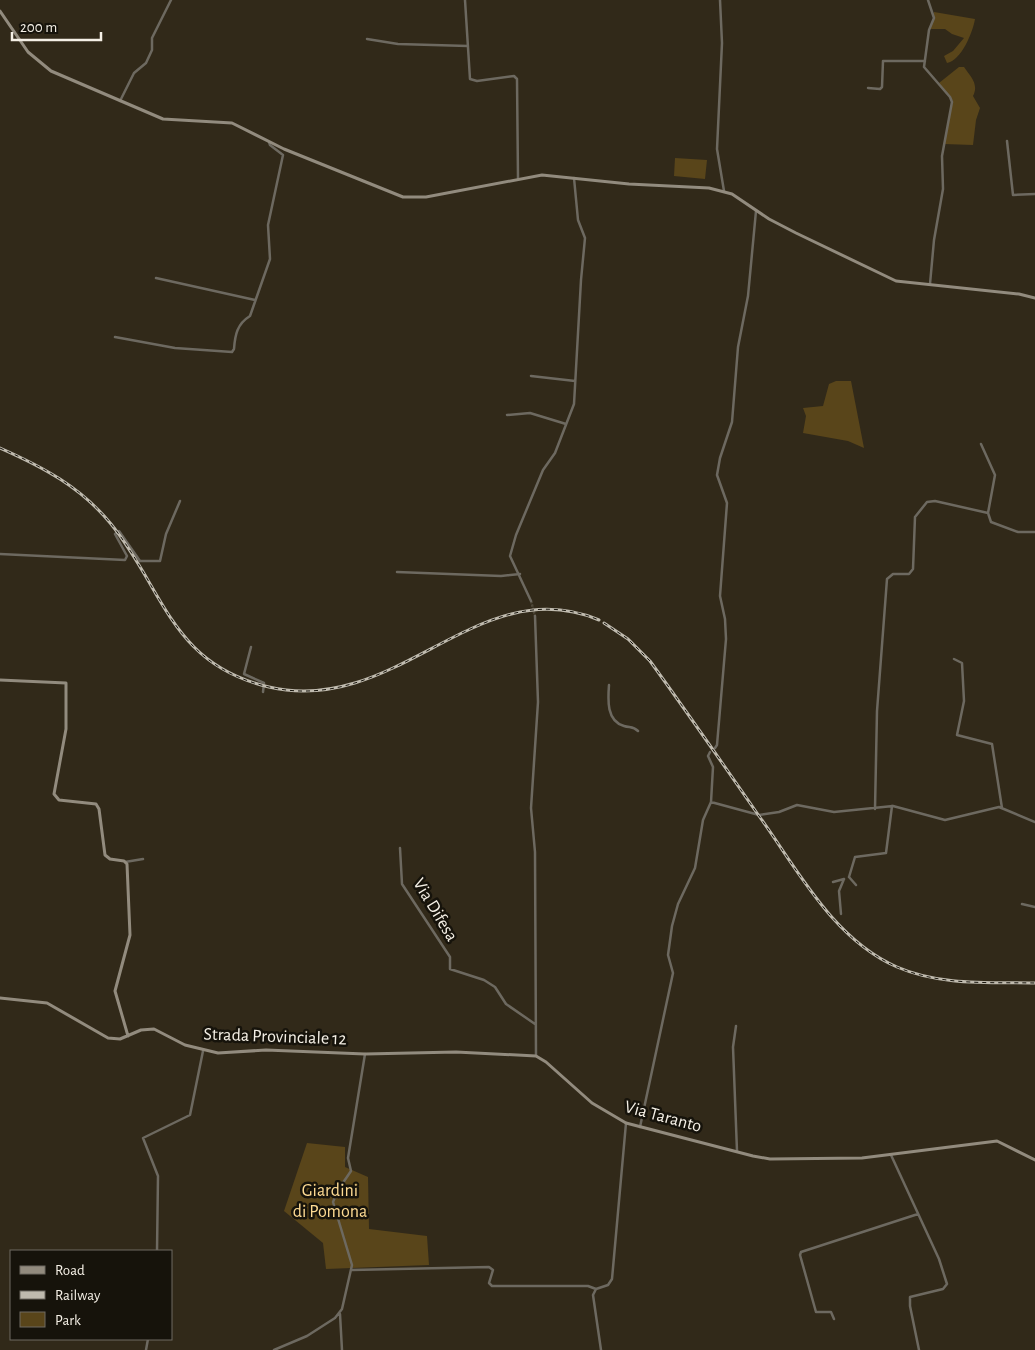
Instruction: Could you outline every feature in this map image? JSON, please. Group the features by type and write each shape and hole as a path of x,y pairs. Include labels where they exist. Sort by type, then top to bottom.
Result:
{"street":[{"path":"120,101 134,73 146,63 152,50 152,38 171,0"},
{"path":"465,0 470,77 472,81 513,76 517,79 518,178"},
{"path":"720,0 722,43 717,149 724,191"},
{"path":"928,0 934,18 929,30 924,67 950,97 952,102 942,156 944,189 934,240 930,286"},
{"path":"0,11 28,52 43,67 163,119 232,123 269,142 403,197 426,197 518,178 542,175 629,184 709,188 724,191 796,233 896,281 1003,292 1035,298"},
{"path":"367,39 398,44 468,46"},
{"path":"868,88 880,89 882,87 883,61 925,61"},
{"path":"1007,140 1013,195 1035,194"},
{"path":"115,337 175,348 232,352 238,327 242,320 250,316 270,259 268,226 283,155 270,145 269,142"},
{"path":"532,601 510,556 516,535 543,470 555,454 574,404 585,238 578,220 574,177"},
{"path":"715,748 717,745 726,639 725,619 720,596 727,503 717,475 720,458 732,422 738,347 748,296 756,210"},
{"path":"156,278 255,300"},
{"path":"531,376 575,381"},
{"path":"507,415 530,413 566,424"},
{"path":"981,444 995,476 988,512 990,521 1018,532 1035,532"},
{"path":"0,554 125,560 127,556 115,534 119,531 140,561 160,561 166,534 180,501"},
{"path":"875,809 877,711 888,577 912,572 915,517 927,502 934,501 988,512"},
{"path":"398,572 501,576 520,574"},
{"path":"535,616 538,702 531,808 534,844 536,1056"},
{"path":"251,647 244,674 264,683 263,692"},
{"path":"954,659 962,663 964,699 957,735 992,744 1002,808"},
{"path":"0,680 66,684 66,729 54,794 59,800 96,804 99,809 105,855 110,859 125,862 143,858"},
{"path":"609,685 608,710 622,726 632,726 638,731"},
{"path":"640,1127 673,973 668,955 672,926 678,904 695,868 703,820 711,802 713,767 708,756 710,752"},
{"path":"711,802 758,815 779,812 797,805 834,812 892,806 945,820 1002,808 1035,822"},
{"path":"849,877 855,857 886,853 892,806"},
{"name":"Via Difesa","path":"400,848 402,884 450,957 450,969 490,983 500,992 506,1004 536,1024"},
{"path":"125,862 130,935 115,991 128,1036"},
{"path":"833,882 849,877"},
{"path":"849,877 856,885"},
{"path":"841,914 839,891 844,879"},
{"path":"1022,904 1035,907"},
{"name":"Strada Provinciale 12","path":"0,998 40,1001 58,1008 98,1034 113,1039 128,1036 142,1030 154,1029 174,1041 203,1051 218,1053 266,1050 365,1054 446,1052 536,1056"},
{"path":"736,1026 733,1047 737,1151"},
{"path":"157,1250 158,1176 143,1138 190,1115 203,1051"},
{"path":"342,1350 340,1313 352,1270 333,1202 338,1190 351,1171 348,1158 365,1054"},
{"name":"Via Taranto","path":"536,1056 546,1062 602,1111 626,1123 775,1159 862,1158 997,1140 1035,1160"},
{"path":"352,1270 489,1267 493,1270 489,1283 492,1286 588,1286 596,1289 608,1285 612,1280 626,1123"},
{"path":"891,1154 938,1260 947,1286 943,1289 910,1297 910,1306 919,1350"},
{"path":"834,1319 831,1312 816,1312 800,1255 801,1252 918,1214"},
{"path":"596,1289 593,1295 602,1350"},
{"path":"274,1350 307,1336 340,1313"}],"green space":[{"path":"934,12 975,19 972,31 961,52 952,61 947,63 944,56 953,51 964,38 952,34 945,29 930,29 934,19"},
{"path":"959,67 964,67 975,84 973,96 980,108 976,120 973,145 944,144 953,101 939,83"},
{"path":"675,158 707,160 705,179 674,176"},
{"path":"836,381 851,381 864,448 848,441 803,433 806,416 803,408 823,406 829,384"},
{"name":"Giardini di Pomona","path":"307,1143 345,1147 345,1167 368,1177 369,1229 427,1236 429,1265 326,1269 323,1243 284,1211"}],"tunnel":[{"path":"531,601 535,616"}],"railway":[{"path":"0,448 60,479 87,499 111,524 129,549 159,599 190,643 211,661 236,676 269,687 315,691 358,682 398,666 475,627 515,613 555,609 599,620"},
{"path":"604,623 628,639 650,661 803,880 835,921 854,939 874,955 897,967 914,973 965,982 1035,983"}]}
